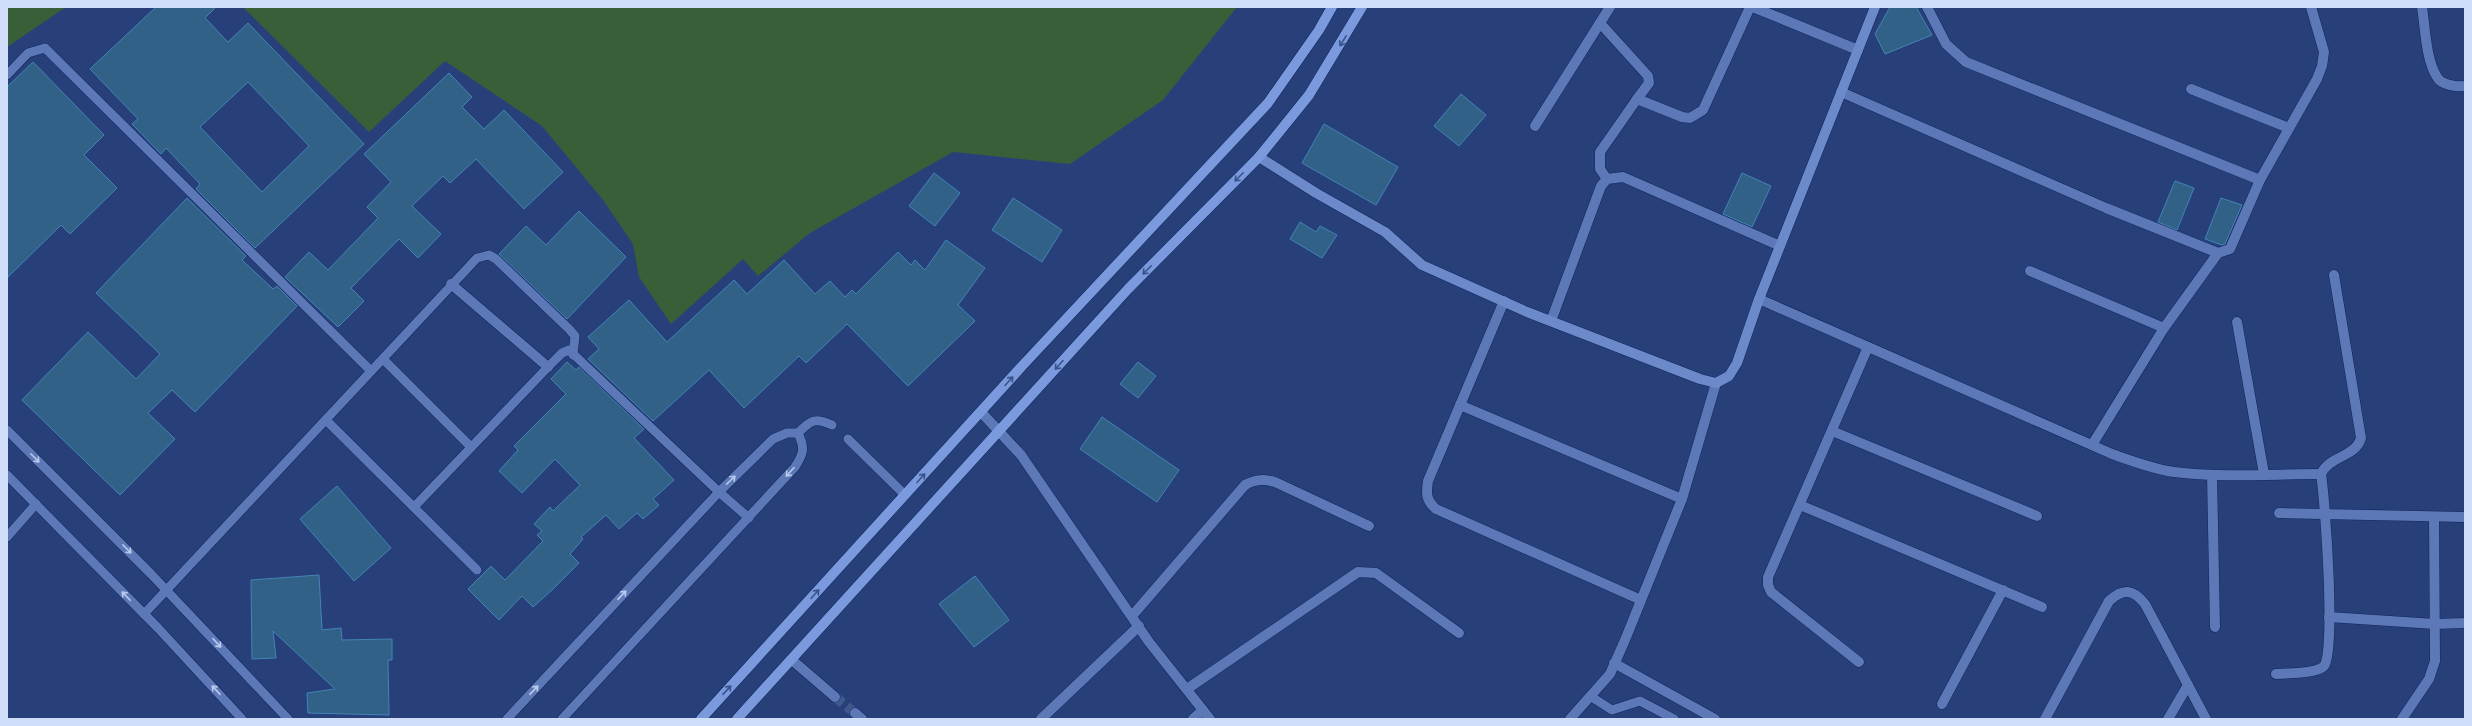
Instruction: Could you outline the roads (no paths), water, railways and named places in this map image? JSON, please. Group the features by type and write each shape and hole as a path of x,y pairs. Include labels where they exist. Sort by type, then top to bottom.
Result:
{"main road":[{"path":"701,719 981,412 1268,104 1319,30 1332,7"},
{"path":"737,719 1128,289 1259,157 1309,95 1362,7"}],"street":[{"path":"1535,126 1610,7"},
{"path":"1637,100 1682,117 1696,116 1703,110 1750,7"},
{"path":"1753,7 1858,50"},
{"path":"1259,157 1316,193 1385,232 1422,265 1551,321 1700,379 1716,383 1729,376 1737,363 1759,299 1875,7"},
{"path":"1926,7 1946,44 1966,62 2260,180"},
{"path":"2092,445 2164,328 2218,253 2230,249 2260,180 2322,66 2324,52 2311,7"},
{"path":"2422,7 2431,63 2437,78 2446,84 2465,86"},
{"path":"1600,22 1648,76 1649,83 1600,152 1600,169 1607,179"},
{"path":"2191,89 2289,128"},
{"path":"1841,92 2106,208 2218,253"},
{"path":"1551,321 1601,186 1607,179 1623,177 1780,246"},
{"path":"2030,271 2164,328"},
{"path":"2276,674 2316,671 2324,666 2327,657 2329,617 2327,515 2321,474 2328,463 2352,451 2359,445 2361,438 2334,275"},
{"path":"451,284 548,367"},
{"path":"1759,299 2092,445 2142,465 2173,472 2212,475 2321,474"},
{"path":"1504,301 1428,481 1426,493 1428,502 1436,509 1641,600"},
{"path":"2237,322 2264,474"},
{"path":"1859,662 1771,592 1768,585 1768,577 1868,347"},
{"path":"1570,719 1610,674 1682,499 1716,383"},
{"path":"1460,405 1682,499"},
{"path":"981,412 1021,455 1139,626 1210,719"},
{"path":"1832,431 2037,516"},
{"path":"2212,475 2215,627"},
{"path":"1132,616 1246,485 1253,481 1264,479 1275,482 1369,526"},
{"path":"1800,505 2042,607"},
{"path":"2279,513 2465,517"},
{"path":"2402,719 2429,679 2435,661 2434,517"},
{"path":"1187,689 1358,572 1376,573 1459,633"},
{"path":"1942,704 2003,590"},
{"path":"2045,719 2109,601 2119,593 2129,590 2138,595 2145,604 2206,719"},
{"path":"2329,617 2435,624 2465,623"},
{"path":"1041,719 1139,626"},
{"path":"792,660 836,697"},
{"path":"1614,663 1715,719"},
{"path":"2168,719 2188,685"},
{"path":"1193,719 1203,710"}],"lane":[{"path":"7,75 28,53 45,48 371,371"},
{"path":"144,614 383,359 451,284 478,258 489,255 569,329 575,336 573,355"},
{"path":"414,507 548,367 562,353 569,350 719,492 749,518"},
{"path":"383,359 471,447"},
{"path":"326,420 477,570"},
{"path":"507,719 719,492 773,439 787,433 798,433 808,423 820,420 832,425"},
{"path":"7,430 167,590 288,719"},
{"path":"562,719 749,518 800,458 804,446 798,433"},
{"path":"848,439 905,495"},
{"path":"7,475 144,614 242,719"},
{"path":"7,538 36,504"},
{"path":"1590,696 1612,710 1640,700 1674,719"}],"tunnel":[{"path":"835,697 855,713"}]}
